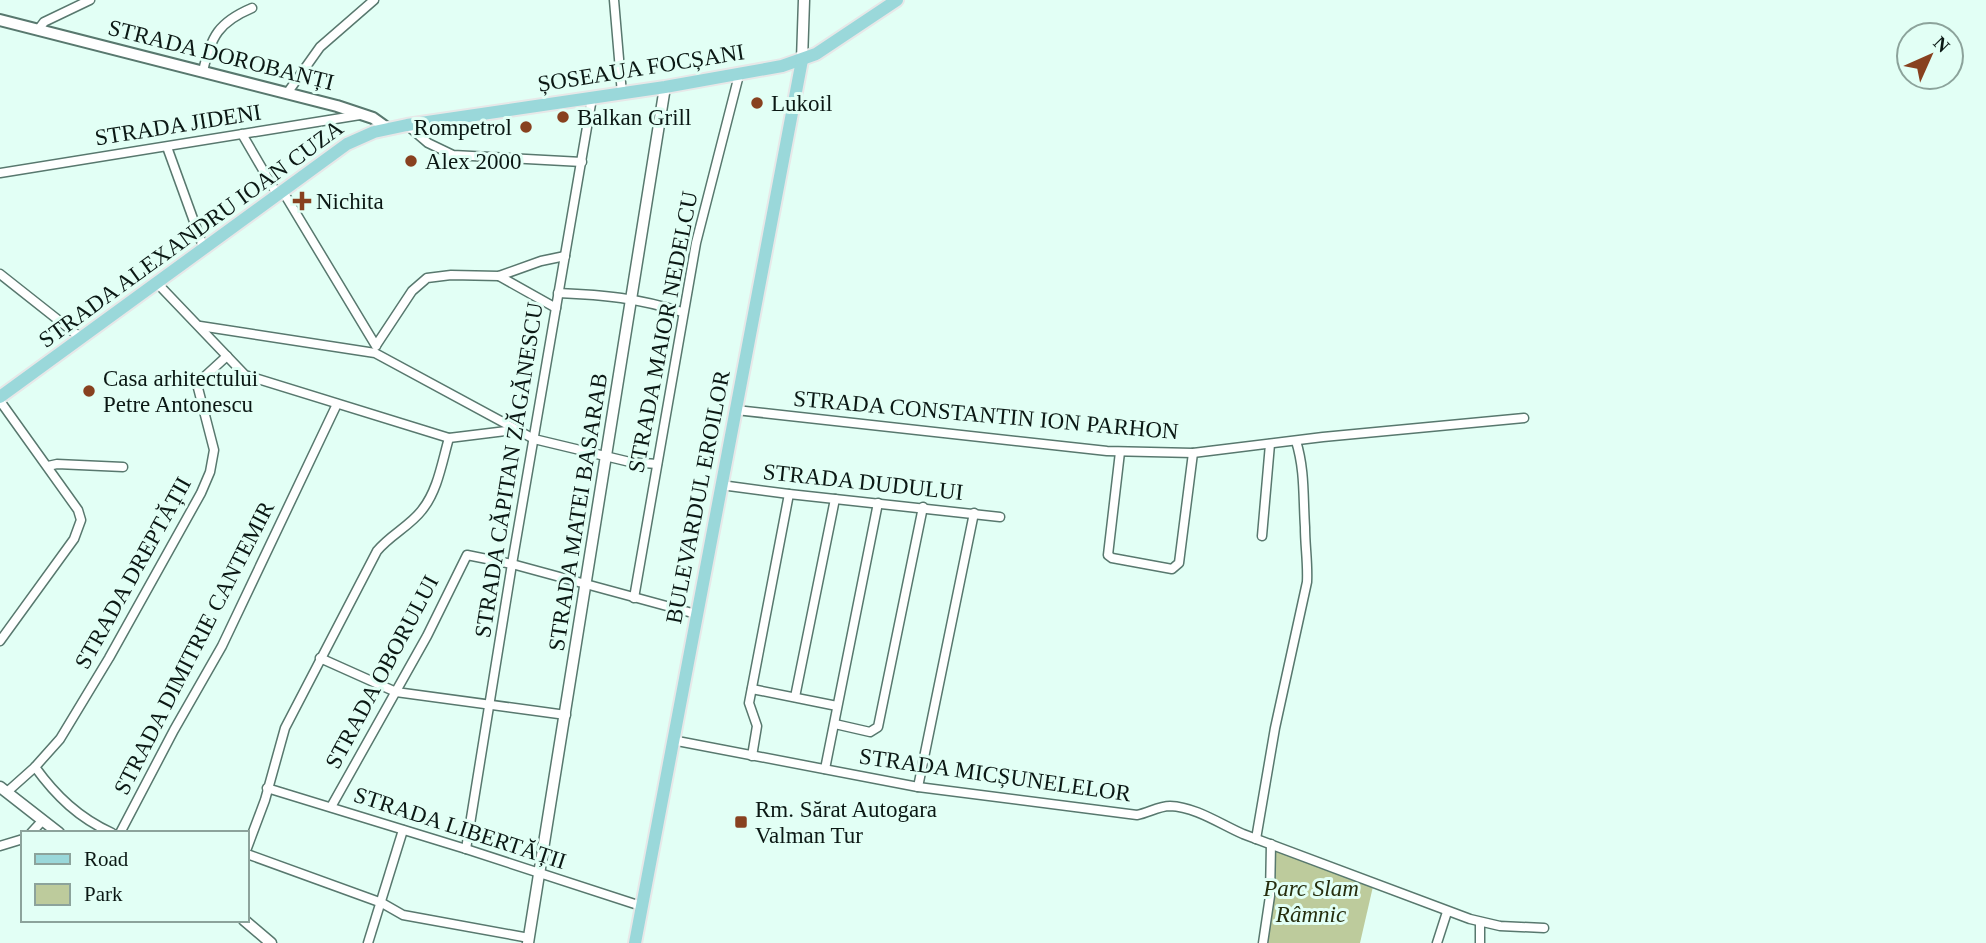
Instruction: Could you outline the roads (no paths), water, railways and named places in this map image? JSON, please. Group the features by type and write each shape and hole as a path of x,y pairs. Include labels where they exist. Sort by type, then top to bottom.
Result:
{"main road":[{"name":"ȘOSEAUA FOCȘANI","path":"374,132 664,88 739,75 802,60 838,41 897,0"},
{"name":"STRADA DOROBANȚI","path":"0,20 289,92 362,114 387,128"},
{"name":"BULEVARDUL EROILOR","path":"635,943 671,740 802,60"},
{"name":"STRADA ALEXANDRU IOAN CUZA","path":"0,399 280,192 348,144 374,132"}],"street":[{"path":"38,30 44,22 90,0"},
{"path":"289,92 320,47 374,0"},
{"path":"614,0 622,94"},
{"path":"802,60 804,0"},
{"path":"203,71 212,40 218,30 227,21 252,8"},
{"name":"STRADA MAIOR NEDELCU","path":"634,598 682,312 696,243 739,75"},
{"name":"STRADA MATEI BASARAB","path":"529,941 664,88"},
{"name":"STRADA CĂPITAN ZĂGĂNESCU","path":"466,849 592,98"},
{"name":"STRADA JIDENI","path":"0,173 362,114"},
{"path":"407,125 428,143 453,155 582,162"},
{"path":"242,134 376,349"},
{"path":"167,147 204,249"},
{"path":"376,349 412,291 427,278 499,275 565,256"},
{"path":"0,274 81,338"},
{"path":"499,275 556,308"},
{"path":"157,283 245,375 449,438 514,430"},
{"path":"558,293 630,298 682,312"},
{"path":"200,326 376,349 534,439 631,462 657,464"},
{"name":"STRADA DREPTĂȚII","path":"3,789 36,767 60,739 109,658 201,493 212,465 214,450 198,387 203,378 227,356"},
{"path":"0,399 78,510 81,520 80,527 0,641"},
{"name":"STRADA DIMITRIE CANTEMIR","path":"121,831 222,646 337,404"},
{"name":"STRADA CONSTANTIN ION PARHON","path":"736,410 1120,452 1193,453 1426,426 1524,418"},
{"path":"248,845 285,728 377,551 428,502 435,489 449,438"},
{"path":"1256,839 1275,728 1307,582 1303,463 1296,441"},
{"path":"1262,536 1270,444"},
{"path":"1120,452 1108,555 1172,569 1179,563 1193,453"},
{"path":"48,466 58,464 123,467"},
{"name":"STRADA DUDULUI","path":"721,485 789,495 1000,517"},
{"path":"752,756 757,726 749,702 789,495"},
{"path":"795,697 835,499"},
{"path":"825,769 878,503"},
{"path":"835,724 870,732 878,727 923,508"},
{"path":"918,787 974,513"},
{"name":"STRADA OBORULUI","path":"331,807 431,629 467,555 512,564"},
{"path":"512,564 696,614"},
{"path":"320,658 396,692 566,715"},
{"path":"752,689 838,706"},
{"name":"STRADA MICȘUNELELOR","path":"671,740 918,787 1137,816 1169,806 1198,812 1256,839 1447,912 1500,926 1544,928"},
{"path":"36,767 63,801 80,815 108,831"},
{"name":"STRADA LIBERTĂȚII","path":"267,788 641,906"},
{"path":"3,789 57,831"},
{"path":"33,831 43,820"},
{"path":"368,943 403,830"},
{"path":"0,846 21,840"},
{"path":"1263,943 1270,896 1271,844"},
{"path":"248,854 382,903 403,915 529,941"},
{"path":"1437,943 1447,912"},
{"path":"246,922 271,943"},
{"path":"1479,943 1480,922"}],"place":[{"name":"Lukoil","path":"757,103"},
{"name":"Balkan Grill","path":"563,117"},
{"name":"Rompetrol","path":"526,127"},
{"name":"Alex 2000","path":"411,161"},
{"name":"Nichita","path":"302,201"},
{"name":"Casa arhitectului Petre Antonescu","path":"89,391"},
{"name":"Rm. Sărat Autogara Valman Tur","path":"741,822"}],"park label":[{"name":"Parc Slam Râmnic","path":"1311,901"}]}
